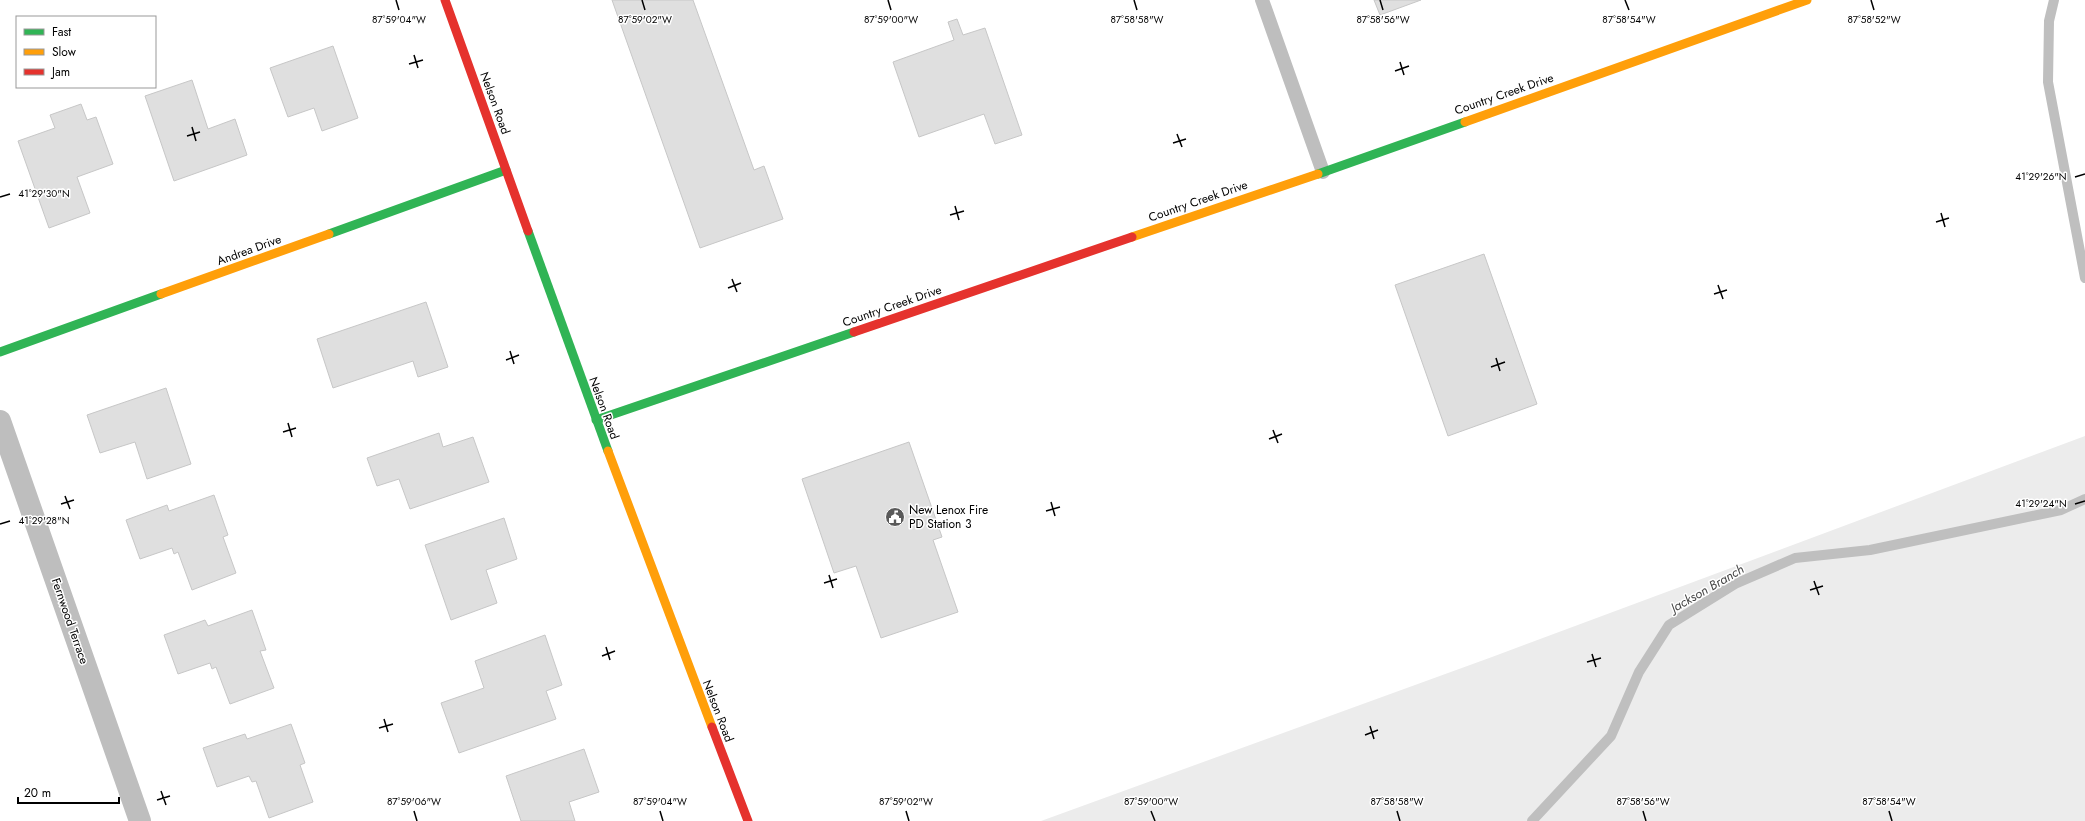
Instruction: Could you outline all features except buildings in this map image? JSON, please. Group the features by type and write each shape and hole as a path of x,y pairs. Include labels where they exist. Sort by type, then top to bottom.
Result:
{"street":[{"name":"Nelson Road","path":"445,0 596,420 748,821"},
{"name":"Country Creek Drive","path":"596,420 1322,172 1807,0"},
{"name":"Andrea Drive","path":"0,352 506,170"},
{"name":"Fernwood Terrace","path":"0,421 140,821"}],"lane":[{"path":"1262,0 1322,172"}],"shaded area":[{"path":"2085,436 2085,821 1041,821 1492,657"}],"waterway":[{"path":"2054,0 2049,21 2048,82 2085,278"},
{"name":"Jackson Branch","path":"1532,821 1611,736 1639,672 1669,625 1735,584 1795,558 1870,550 2061,510 2085,499"}],"traffic: fast":[{"path":"1318,174 1465,122"},
{"path":"329,234 506,170"},
{"path":"528,231 608,451"},
{"path":"0,352 161,294"},
{"path":"596,420 854,332"}],"traffic: slow":[{"path":"1465,122 1807,0"},
{"path":"1132,237 1318,174"},
{"path":"161,294 329,234"},
{"path":"608,451 712,727"}],"traffic: jam":[{"path":"445,0 528,231"},
{"path":"854,332 1132,237"},
{"path":"712,727 748,821"}],"place":[{"name":"New Lenox Fire PD Station 3","path":"895,517"}]}
